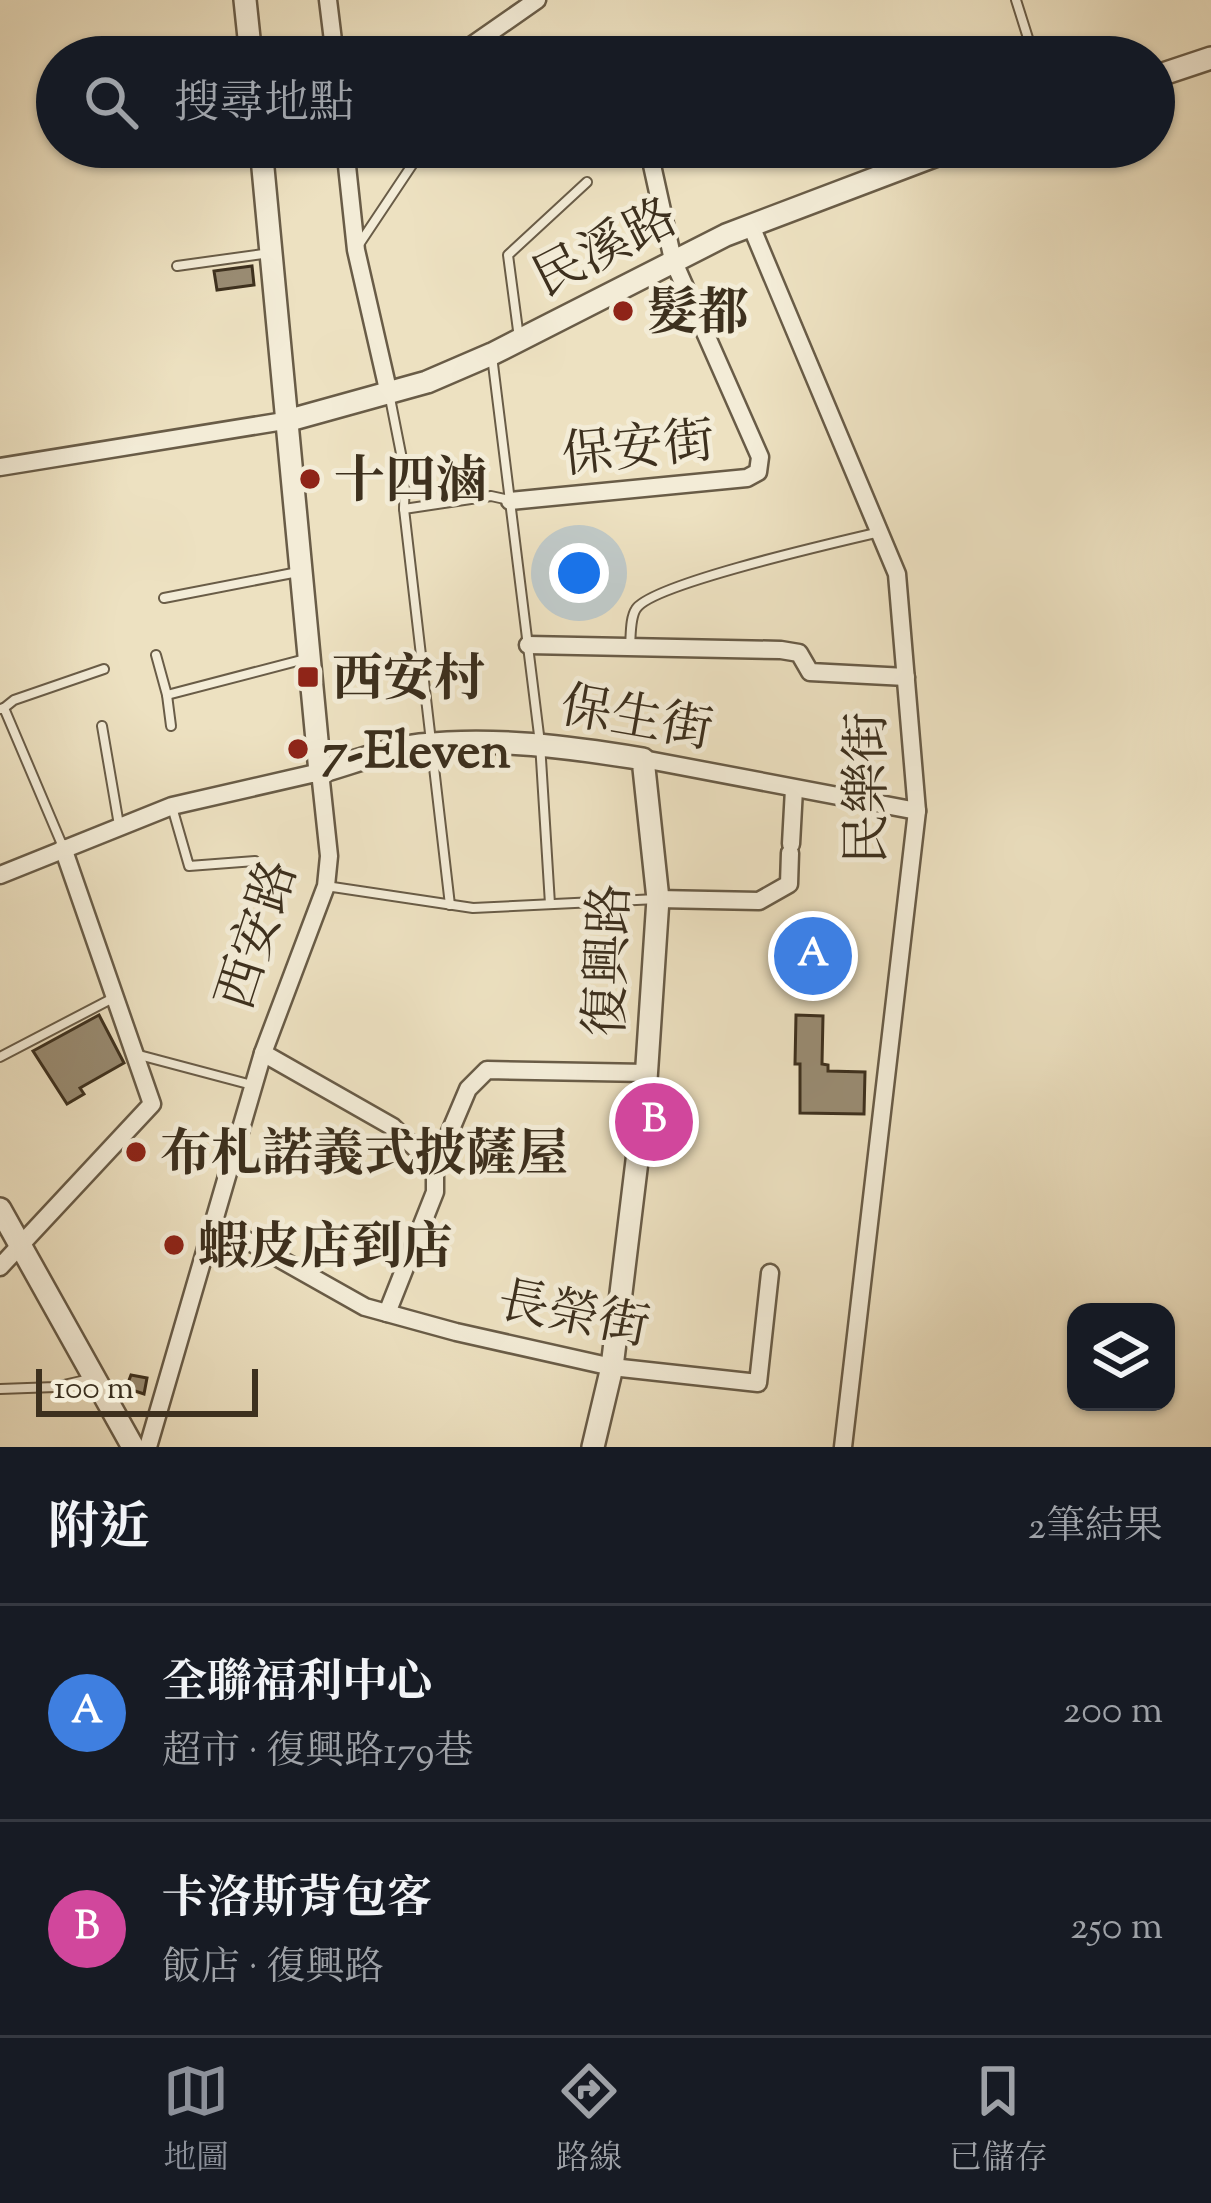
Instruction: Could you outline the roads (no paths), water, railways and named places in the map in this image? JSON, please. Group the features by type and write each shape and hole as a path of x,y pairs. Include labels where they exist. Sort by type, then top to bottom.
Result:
{"street":[{"path":"245,0 249,36"},
{"path":"328,0 332,36"},
{"path":"485,36 537,0"},
{"path":"1175,70 1211,58"},
{"name":"西安路","path":"148,1447 263,1053 326,886 329,856 263,168"},
{"path":"348,168 356,250 389,394"},
{"path":"653,168 673,260"},
{"name":"民溪路","path":"290,420 427,382 492,354 673,260 903,168"},
{"name":"民樂街","path":"751,226 896,574 917,811 843,1447"},
{"name":"保安街","path":"510,501 747,478 758,472 760,458 673,260"},
{"path":"0,467 290,420"},
{"path":"528,645 782,650 799,653 810,672 906,677"},
{"name":"保生街","path":"0,875 172,806 417,746 540,743 917,811"},
{"name":"復興路","path":"593,1447 612,1366 647,1072 658,898 643,759"},
{"path":"658,898 759,901 776,895 789,884 794,789"},
{"path":"0,1267 152,1104 63,848"},
{"path":"263,1053 393,1127 435,1168"},
{"path":"387,1313 435,1192 435,1168 468,1089 487,1070 647,1072"},
{"path":"0,1209 133,1447"},
{"name":"長榮街","path":"216,1223 365,1307 612,1366 758,1383 770,1273"}],"lane":[{"path":"1016,0 1027,36"},
{"path":"356,250 410,168"},
{"path":"519,340 508,255 586,182"},
{"path":"177,266 272,252"},
{"name":"保安街","path":"492,354 540,743 550,904"},
{"path":"389,394 405,474 404,509 449,905"},
{"path":"404,509 491,496 510,501"},
{"path":"630,647 635,610 682,581 880,532"},
{"path":"164,598 303,572"},
{"path":"156,655 170,726"},
{"path":"167,695 310,657"},
{"path":"63,848 2,708 104,669"},
{"path":"102,726 119,825"},
{"path":"172,806 189,866 255,862"},
{"path":"326,886 473,908 658,898"},
{"path":"0,1057 115,997"},
{"path":"134,1054 253,1085"},
{"path":"0,1389 56,1387 97,1377"}],"place":[{"name":"髮都","path":"623,311"},
{"name":"十四滷","path":"310,479"},
{"name":"西安村","path":"308,677"},
{"name":"7-Eleven","path":"298,749"},
{"name":"全聯福利中心","path":"813,956"},
{"name":"卡洛斯背包客","path":"654,1122"},
{"name":"布札諾義式披薩屋","path":"136,1152"},
{"name":"蝦皮店到店","path":"174,1245"}]}
